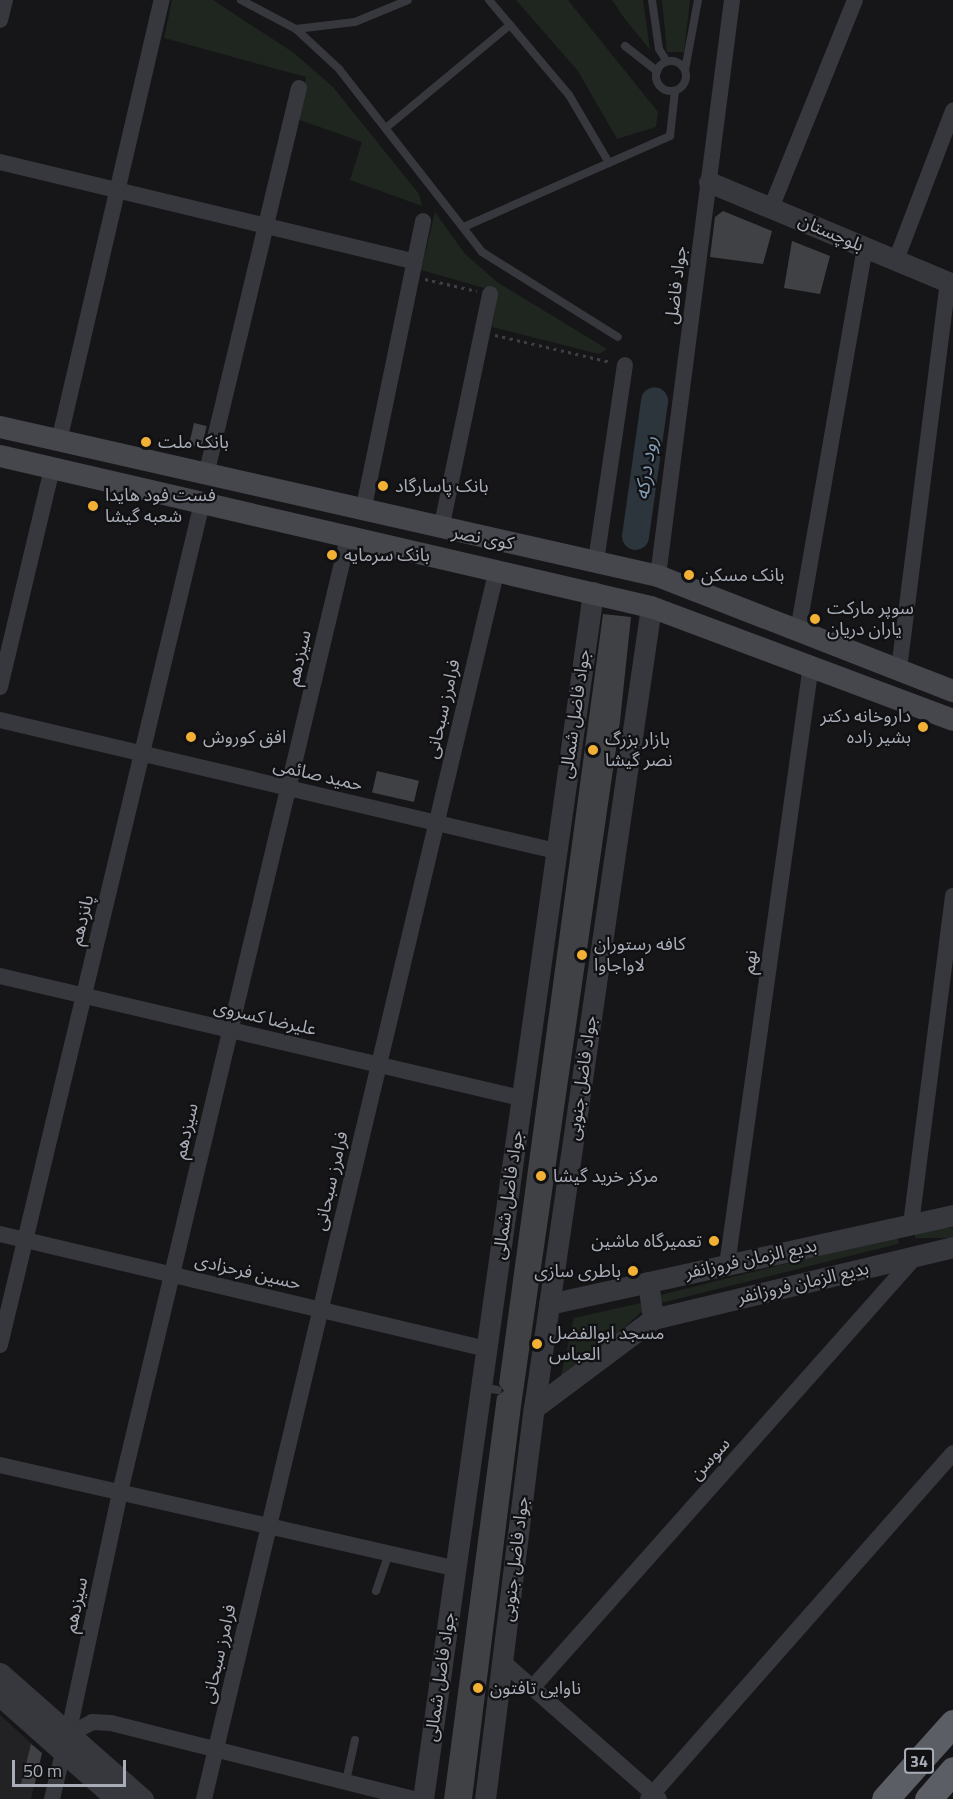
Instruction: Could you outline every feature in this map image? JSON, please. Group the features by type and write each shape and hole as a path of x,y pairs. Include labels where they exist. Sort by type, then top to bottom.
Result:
{"highway":[{"name":"34","path":"885,1799 953,1723"},
{"name":"34","path":"928,1799 953,1770"}],"main road":[{"name":"کوی نصر","path":"0,427 441,530 596,561 658,576 953,691"},
{"name":"کوی نصر","path":"0,456 496,573 592,592 651,607 953,720"}],"street":[{"path":"0,20 4,0"},
{"path":"58,441 162,0"},
{"name":"جواد فاضل","path":"658,576 732,0"},
{"path":"771,208 855,0"},
{"path":"206,475 263,225 299,87"},
{"path":"896,261 953,111"},
{"path":"0,162 263,225 412,268"},
{"name":"بلوچستان","path":"709,182 951,283"},
{"path":"363,512 423,221"},
{"path":"798,631 865,247"},
{"path":"899,669 951,283"},
{"path":"441,530 490,294"},
{"path":"596,561 625,365"},
{"path":"0,687 52,468"},
{"name":"پانزدهم","path":"0,1345 202,503"},
{"name":"سیزدهم","path":"52,1799 120,1492 348,538"},
{"name":"فرامرز سبحانی","path":"204,1799 496,573"},
{"name":"جواد فاضل شمالی","path":"423,1799 456,1568 490,1389 486,1349 592,592"},
{"name":"جواد فاضل جنوبی","path":"485,1799 529,1401 549,1304 651,607"},
{"name":"نهم","path":"727,1265 811,665"},
{"name":"حمید صائمی","path":"0,720 556,851"},
{"path":"916,1256 911,1224 953,896"},
{"name":"علیرضا کسروی","path":"0,976 522,1098"},
{"name":"بدیع‌ الزمان فروزانفر","path":"549,1304 953,1215"},
{"name":"حسین فرحزادی","path":"0,1234 486,1349"},
{"name":"بدیع الزمان فروزانفر","path":"653,1319 953,1247"},
{"name":"سوسن","path":"533,1688 916,1256"},
{"path":"529,1401 653,1319 648,1282"},
{"path":"502,1660 653,1797 953,1453"},
{"path":"0,1465 456,1568"},
{"path":"0,1673 117,1799"},
{"path":"0,1696 143,1799"},
{"path":"65,1744 101,1721 217,1746 414,1799"}],"lane":[{"path":"240,0 296,29 339,69 466,226 482,252 618,337"},
{"path":"296,29 355,22 408,0"},
{"path":"489,0 569,95 609,163"},
{"path":"652,0 659,49 667,62 685,69"},
{"path":"466,226 670,136 675,91 685,82 685,69 698,0"},
{"path":"387,127 510,25"},
{"path":"625,46 657,71 660,86 675,91"},
{"path":"657,71 667,62"},
{"path":"376,1591 389,1553"},
{"path":"346,1781 355,1740"}],"path":[{"path":"412,268 490,294"},
{"path":"482,332 625,365"}],"shaded area":[{"path":"172,0 213,0 294,53 333,87 419,194 422,206 350,180 362,142 297,119 306,77 164,38"},
{"path":"516,0 568,0 658,112 656,127 617,139 578,71"},
{"path":"612,0 643,0 650,50 625,19"},
{"path":"662,0 690,0 684,52 667,52"},
{"path":"435,212 465,254 497,282 607,349 599,354 492,327 498,292 421,270"},
{"path":"915,1228 953,1228 953,1238 915,1238"},
{"path":"897,1236 899,1244 662,1303 660,1295"},
{"path":"645,1302 647,1307 566,1380 561,1375 574,1318"},
{"path":"0,1715 42,1753 31,1799 0,1799"}],"building":[{"path":"723,211 772,231 763,264 710,257 715,217"},
{"path":"792,241 830,256 820,294 784,288"},
{"path":"194,423 207,426 202,447 189,444"},
{"name":"مرکز خرید گیشا","path":"603,614 631,617 620,721 521,1406 472,1799 444,1799 497,1396 504,1391 499,1384"},
{"path":"377,771 419,781 414,802 372,792"},
{"path":"31,1744 42,1753 34,1787 21,1784"}],"waterway":[{"name":"رود درکه","path":"635,536 654,400"}],"place":[{"name":"بانک ملت","path":"146,442"},
{"name":"بانک پاسارگاد","path":"383,486"},
{"name":"فست فود هایدا شعبه گیشا","path":"93,506"},
{"name":"بانک سرمایه","path":"332,555"},
{"name":"بانک مسکن","path":"689,575"},
{"name":"سوپر مارکت یاران دریان","path":"815,619"},
{"name":"داروخانه دکتر بشیر زاده","path":"923,727"},
{"name":"افق کوروش","path":"191,737"},
{"name":"بازار بزرگ نصر گیشا","path":"593,750"},
{"name":"کافه رستوران لاواجاوا","path":"582,955"},
{"name":"مرکز خرید گیشا","path":"541,1176"},
{"name":"تعمیرگاه ماشین","path":"714,1241"},
{"name":"باطری سازی","path":"633,1271"},
{"name":"مسجد ابوالفضل العباس","path":"537,1344"},
{"name":"ناوایی تافتون","path":"478,1688"}]}
